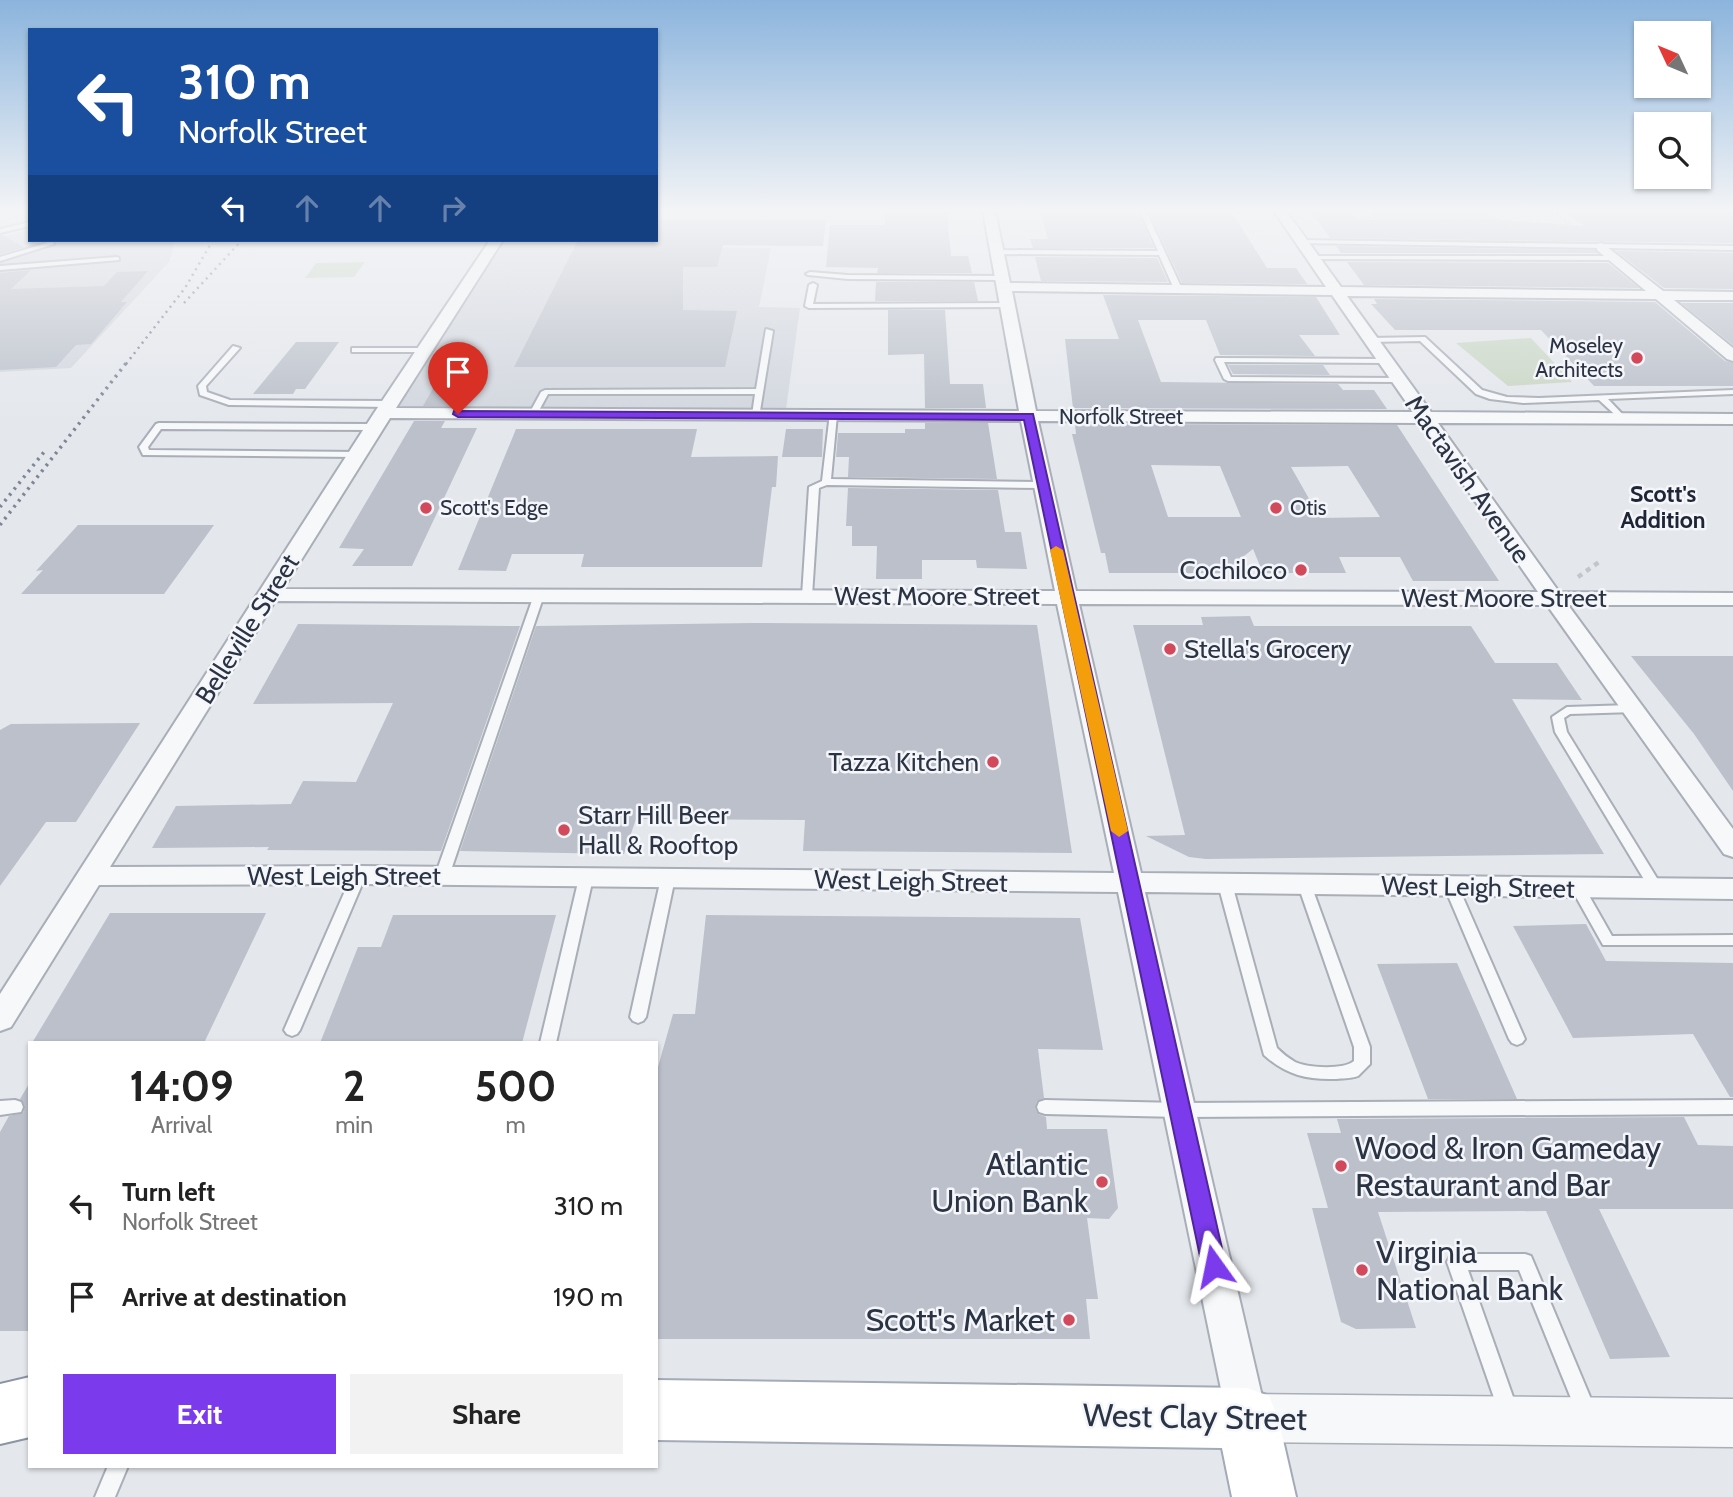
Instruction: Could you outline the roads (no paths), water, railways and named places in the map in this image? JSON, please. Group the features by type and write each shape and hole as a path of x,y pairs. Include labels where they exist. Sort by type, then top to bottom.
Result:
{"main road":[{"path":"0,1414 28,1407"},
{"name":"West Clay Street","path":"658,1410 1247,1418"},
{"path":"1247,1418 1264,1497"}],"street":[{"name":"Belleville Street","path":"0,1019 88,876 190,722 267,595 470,281"},
{"name":"Mactavish Avenue","path":"1328,281 1631,709 1733,848"},
{"path":"1642,281 1732,354"},
{"path":"1247,1418 1042,485 1002,283 1178,289 1733,296"},
{"name":"Norfolk Street","path":"382,415 1733,419"},
{"name":"West Moore Street","path":"267,595 1733,598"},
{"name":"West Leigh Street","path":"88,876 359,875 1733,889"},
{"path":"0,1399 28,1401"},
{"name":"West Clay Street","path":"1247,1418 1733,1423"}],"lane":[{"path":"936,281 1002,283"},
{"path":"1174,281 1178,289"},
{"path":"813,285 809,306 1007,305"},
{"path":"756,415 769,331"},
{"path":"1370,340 1422,339 1479,392 1489,397 1516,400 1733,393"},
{"path":"236,348 202,386 204,393 229,402 382,415"},
{"path":"355,349 425,350"},
{"path":"1384,360 1219,360 1228,379 1398,380"},
{"path":"533,414 545,392 760,391"},
{"path":"1601,397 1623,419"},
{"path":"357,454 146,453 143,447 159,426 382,415"},
{"path":"826,482 834,415"},
{"path":"807,596 814,487 826,482 1042,485"},
{"path":"442,876 539,595"},
{"path":"1631,709 1567,711 1558,717 1561,732 1656,888"},
{"path":"292,1030 359,875"},
{"path":"548,1041 586,877"},
{"path":"638,1017 668,878"},
{"path":"1225,884 1270,1051 1282,1064 1295,1072 1352,1072 1362,1064 1362,1047 1305,885"},
{"path":"1451,886 1517,1039"},
{"path":"1578,888 1608,941 1733,940"},
{"path":"1045,1107 1180,1110 1733,1107"},
{"path":"1511,1420 1456,1262 1525,1262 1590,1421"},
{"path":"105,1497 117,1468"}],"railway":[{"path":"126,364 189,281"},
{"path":"184,303 204,281"},
{"path":"0,525 127,362"},
{"path":"0,507 44,452"}],"place":[{"name":"Moseley Architects","path":"1637,358"},
{"name":"Scott's Edge","path":"426,508"},
{"name":"Otis","path":"1276,508"},
{"name":"Cochiloco","path":"1301,570"},
{"name":"Stella's Grocery","path":"1170,649"},
{"name":"Tazza Kitchen","path":"993,762"},
{"name":"Starr Hill Beer Hall & Rooftop","path":"564,830"},
{"name":"Wood & Iron Gameday Restaurant and Bar","path":"1341,1166"},
{"name":"Atlantic Union Bank","path":"1102,1182"},
{"name":"Virginia National Bank","path":"1362,1270"},
{"name":"Scott's Market","path":"1069,1320"}],"district":[{"name":"Scott's Addition","path":"1663,507"}]}
